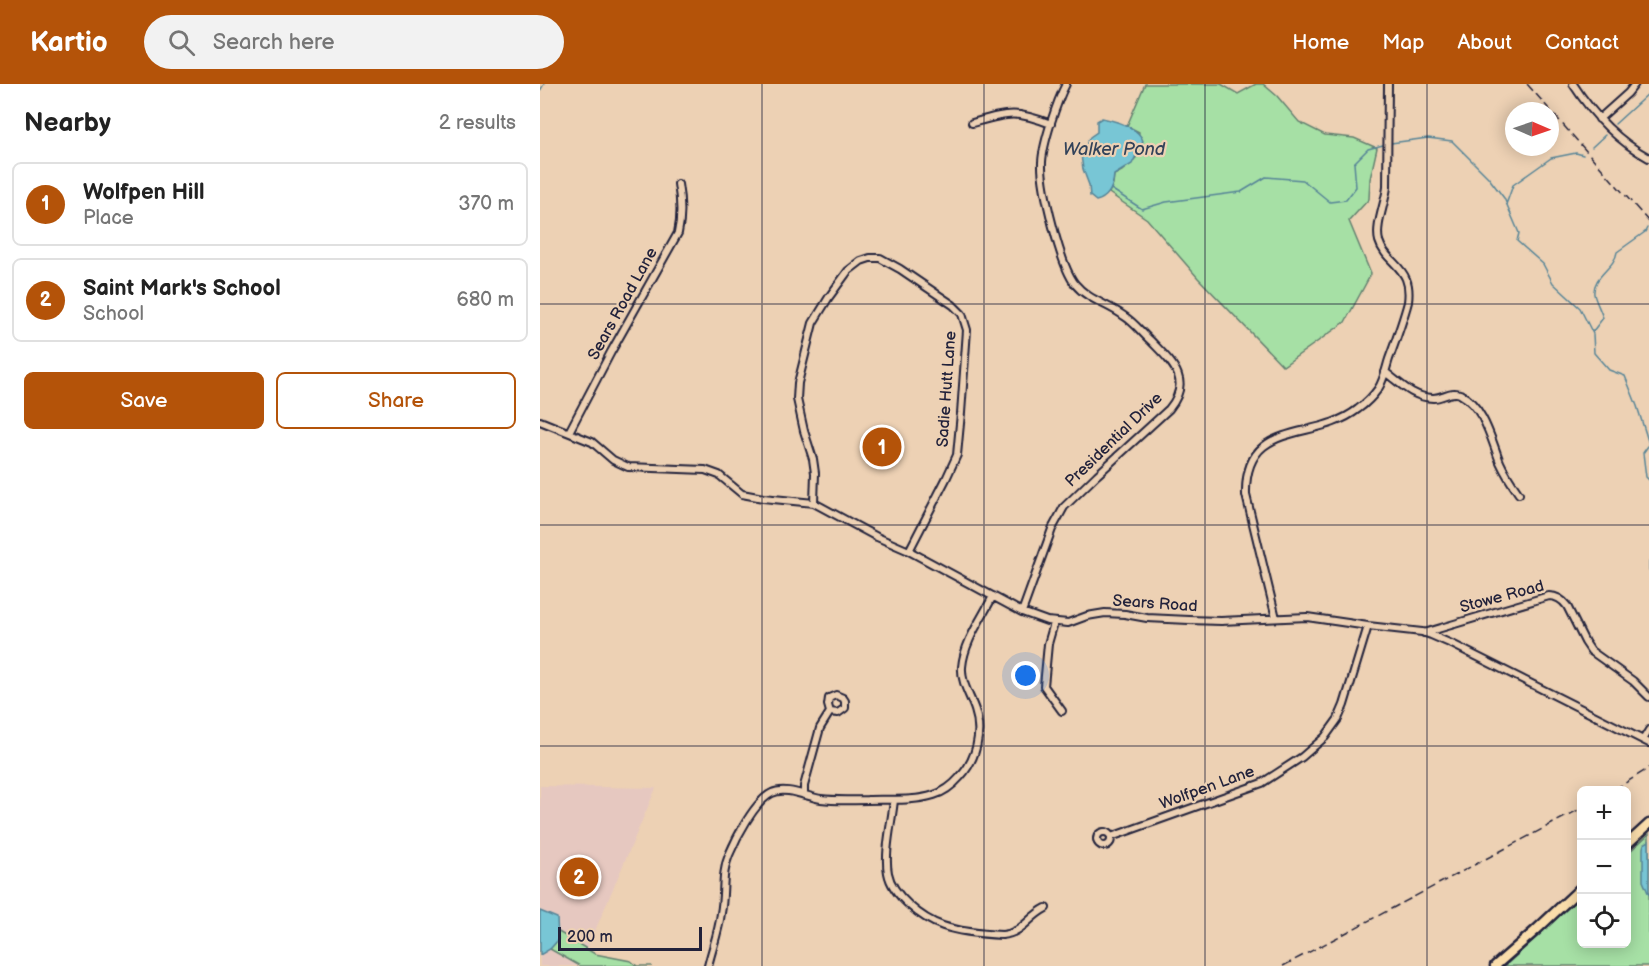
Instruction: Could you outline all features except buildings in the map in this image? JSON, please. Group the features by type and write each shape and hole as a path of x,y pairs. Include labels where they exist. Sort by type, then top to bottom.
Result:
{"main road":[{"path":"1631,840 1649,824"},
{"path":"1495,966 1577,891"}],"street":[{"name":"Presidential Drive","path":"1022,612 1052,529 1064,507 1168,409 1177,397 1180,386 1177,371 1169,359 1126,317 1084,293 1075,284 1066,268 1051,216 1042,162 1051,124 1066,84"},
{"path":"1276,618 1246,495 1246,477 1250,464 1260,450 1274,439 1338,421 1359,408 1378,389 1408,302 1409,289 1405,276 1382,250 1378,234 1387,186 1388,84"},
{"path":"1573,84 1599,119 1623,142 1649,158"},
{"path":"1599,119 1635,84"},
{"path":"972,123 1016,113 1051,124"},
{"name":"Sears Road Lane","path":"569,432 678,233 681,210 678,184"},
{"name":"Sadie Hutt Lane","path":"814,503 813,459 797,399 798,382 813,323 848,271 861,261 880,258 953,304 962,314 967,330 957,455 909,551"},
{"path":"1385,372 1414,394 1435,398 1456,393 1470,402 1483,420 1505,472 1519,494"},
{"name":"Sears Road","path":"540,421 595,443 613,460 628,467 705,470 723,478 742,494 814,503 1022,612 1054,623 1068,623 1105,613 1176,620 1221,621 1314,617 1423,633 1454,645 1646,742"},
{"path":"708,966 722,913 723,877 730,852 755,808 765,798 780,790 839,801 905,800 936,795 947,789 971,764 978,727 975,710 966,691 962,664 973,634 993,596"},
{"name":"Stowe Road","path":"1423,633 1549,597 1557,597 1567,606 1591,651 1633,681 1649,697"},
{"path":"1054,623 1048,644 1044,686 1062,711"},
{"name":"Wolfpen Lane","path":"1111,837 1268,780 1302,757 1330,731 1338,719 1368,626"},
{"path":"804,795 804,786 820,728 830,712"},
{"path":"1646,742 1649,730"},
{"path":"894,800 887,855 888,873 893,888 902,899 921,914 942,926 1002,936 1017,931 1032,916 1046,908"}],"shaded area":[{"path":"540,786 656,788 580,966 540,966"}],"green space":[{"path":"1145,84 1221,84 1238,94 1256,84 1263,84 1277,96 1299,122 1325,135 1354,138 1377,148 1370,179 1369,199 1349,221 1371,274 1345,322 1283,366 1198,278 1147,219 1109,193 1114,175 1136,158 1139,132 1127,126"},
{"path":"1649,834 1649,966 1505,966 1577,900 1577,948 1631,948 1631,850"},
{"path":"557,931 595,954 631,961 637,966 580,966 550,949 558,940"}],"water":[{"name":"Walker Pond","path":"1102,118 1132,128 1143,141 1132,164 1114,175 1110,191 1096,201 1090,196 1081,155 1090,137 1097,132 1097,121"},
{"path":"1649,841 1649,895 1643,881 1643,848 1644,844"},
{"path":"540,911 557,918 558,940 540,955"}],"waterway":[{"path":"540,91 544,84"},
{"path":"1615,124 1649,93"},
{"path":"1592,147 1605,135"},
{"path":"1391,143 1428,138 1452,141 1488,177 1504,198 1519,233 1517,241 1543,264 1553,283 1580,308 1593,334 1594,353 1609,370 1625,376 1649,444"},
{"path":"1111,189 1142,209 1166,202 1241,192 1266,177 1303,180 1330,202 1346,200 1356,187 1354,163 1368,149 1383,145"},
{"path":"1507,202 1513,185 1551,158 1576,153 1583,155"},
{"path":"1593,331 1603,318 1594,294 1596,282 1612,263 1617,252 1645,232 1647,228"},
{"path":"1648,446 1643,453 1646,477 1649,480"},
{"path":"1649,562 1649,570"}],"railway":[{"path":"1527,84 1649,222"},
{"path":"1620,786 1649,768"},
{"path":"1283,966 1577,811"}],"place":[{"name":"Wolfpen Hill","path":"882,447"},
{"name":"Saint Mark's School","path":"579,877"}]}
